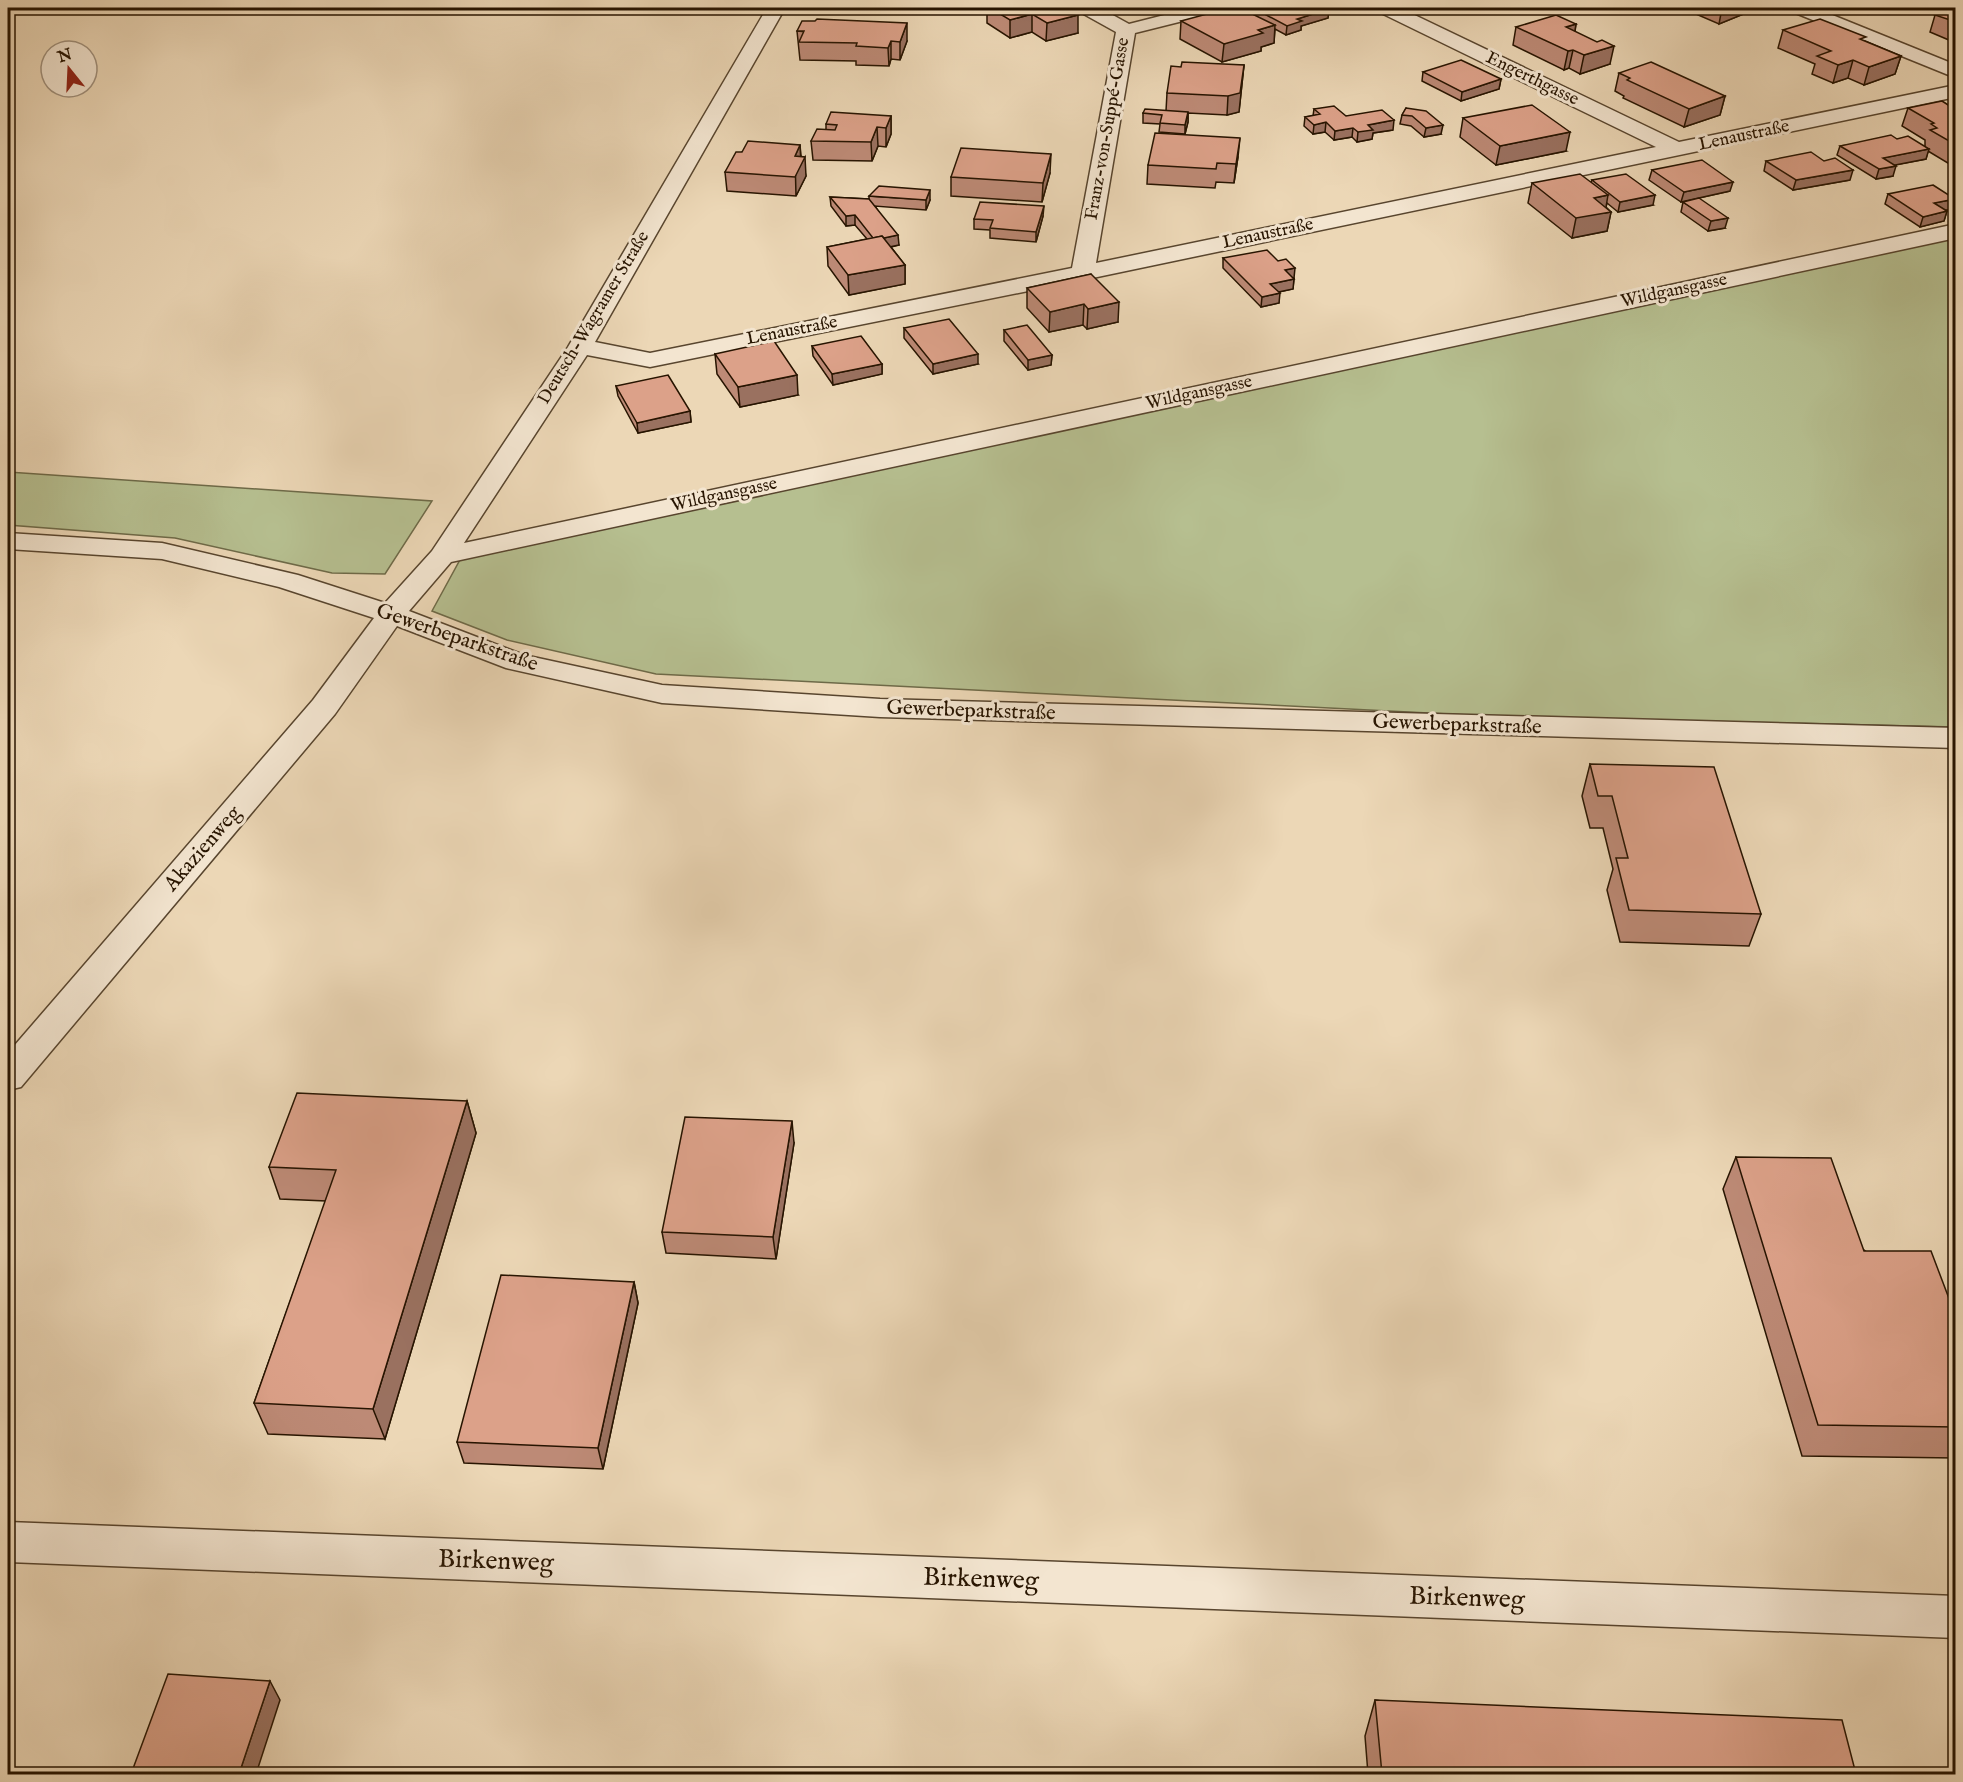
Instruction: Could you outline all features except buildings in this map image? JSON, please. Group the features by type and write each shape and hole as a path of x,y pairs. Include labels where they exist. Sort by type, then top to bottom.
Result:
{"street":[{"name":"Deutsch-Wagramer Straße","path":"391,614 442,556 580,347 776,8"},
{"name":"Franz-von-Suppé-Gasse","path":"1083,273 1126,30 1087,8"},
{"path":"1126,30 1212,8"},
{"name":"Engerthgasse","path":"1386,8 1678,150"},
{"path":"1800,8 1956,72"},
{"name":"Lenaustraße","path":"580,347 650,360 1083,273 1956,91"},
{"name":"Wildgansgasse","path":"442,556 1956,231"},
{"name":"Gewerbeparkstraße","path":"8,541 162,551 288,580 391,614 516,662 662,694 880,708 1956,738"},
{"name":"Akazienweg","path":"8,1077 324,706 391,614"},
{"name":"Birkenweg","path":"8,1542 1956,1617"}],"green space":[{"path":"1955,229 1955,727 1488,716 656,674 507,640 432,611 461,558"},
{"path":"8,472 432,501 385,574 332,573 175,538 8,525"}]}
